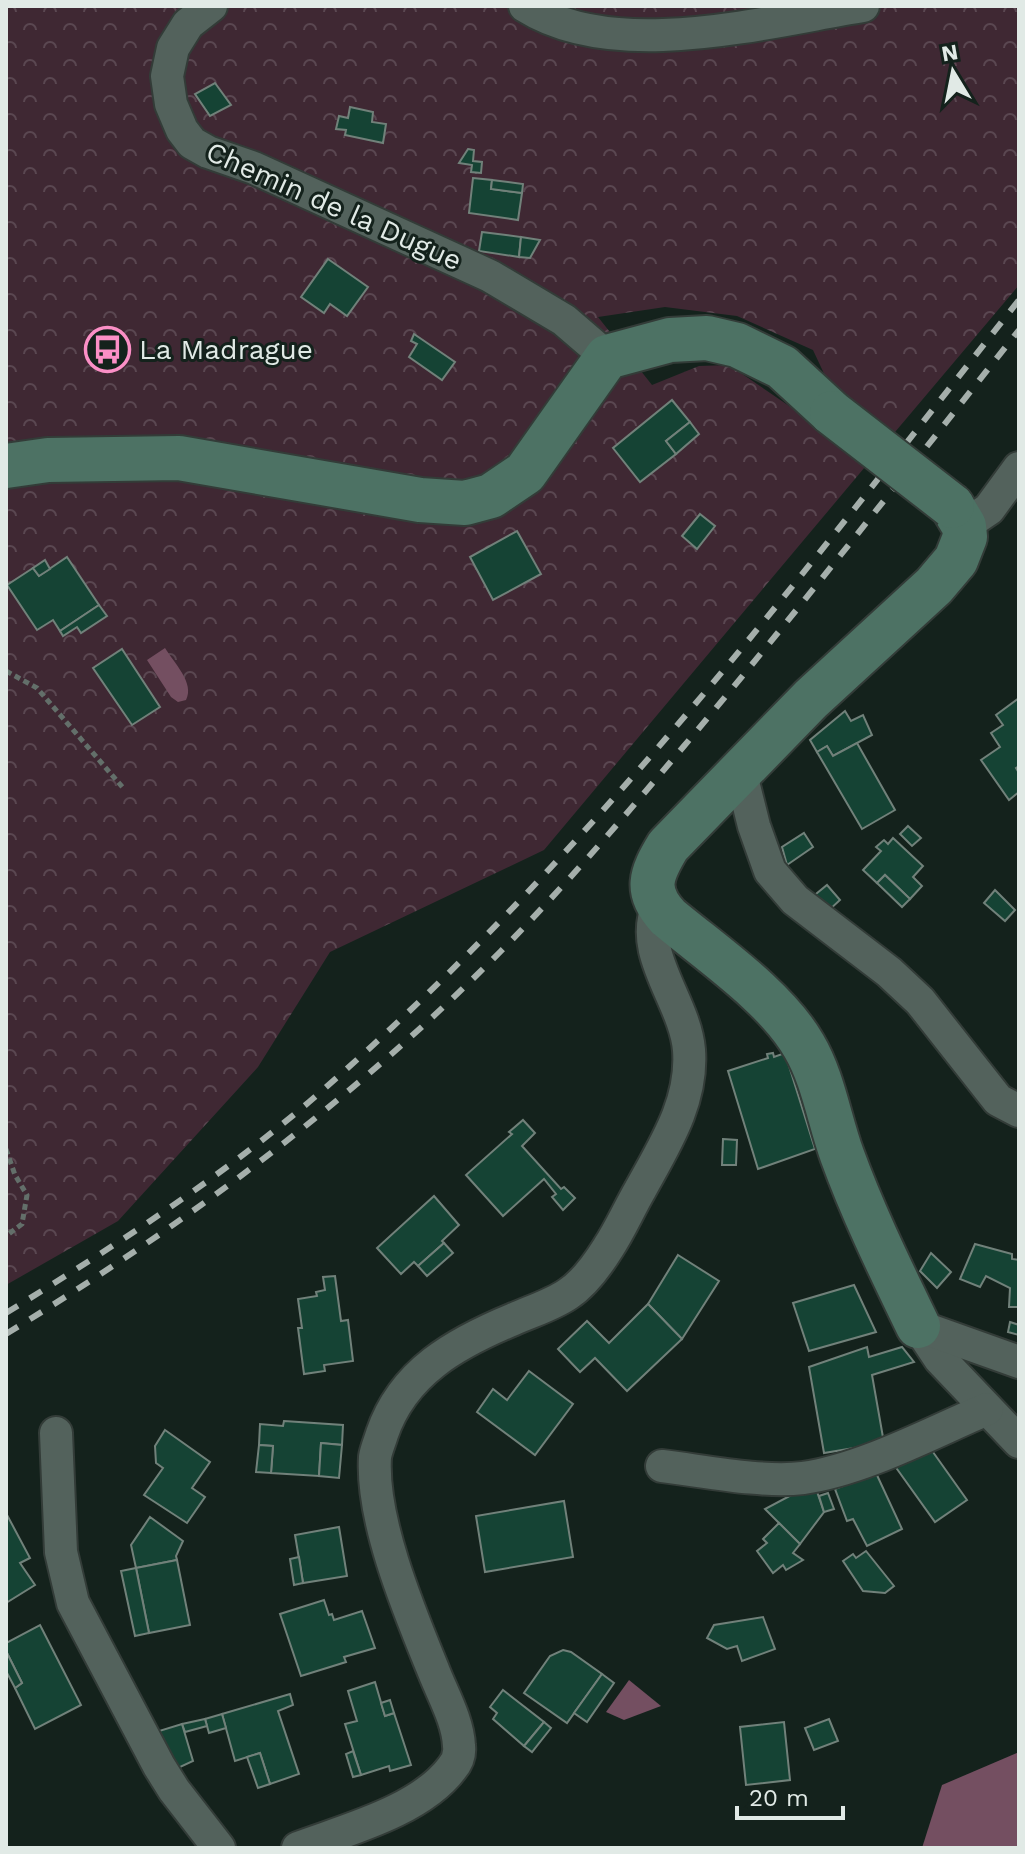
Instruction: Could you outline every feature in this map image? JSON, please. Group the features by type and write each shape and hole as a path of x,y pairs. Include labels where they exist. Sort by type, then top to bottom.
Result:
{"street":[{"name":"Chemin de la Dugue","path":"211,6 188,24 173,48 167,76 171,104 182,130 192,143 398,232 490,276 564,320 607,357"},
{"path":"525,6 574,27 634,36 689,35 863,6"},
{"path":"6,466 48,460 179,458 420,500 465,503 491,496 525,473 607,357 670,340 707,338 737,345 782,367 832,413 958,516 965,537 963,548 934,586 811,699 668,846 653,873 651,885 658,906 747,982 791,1027 804,1045 813,1063 849,1173 918,1326 940,1359 1019,1442"},
{"path":"958,516 989,509 1019,468"},
{"path":"740,770 754,826 774,876 795,900 889,972 920,1001 998,1100 1019,1111"},
{"path":"298,1848 411,1801 436,1786 458,1757 460,1748 453,1718 412,1620 383,1528 375,1456 393,1409 421,1371 474,1335 569,1294 585,1279 608,1248 676,1124 689,1076 689,1047 682,1019 651,940 652,918 658,906"},
{"path":"918,1326 1019,1362"},
{"path":"662,1466 771,1478 802,1478 831,1472 888,1452 987,1409"},
{"path":"56,1433 61,1552 73,1603 159,1766 219,1848"}],"path":[{"path":"6,671 37,688 124,789"},
{"path":"6,1149 15,1175 27,1195 22,1224 6,1236"}],"green space":[{"path":"6,6 1019,6 1019,285 890,438 835,397 813,350 737,316 665,307 598,317 652,385 699,366 729,365 870,461 544,850 330,952 258,1067 118,1221 6,1285"}],"shaded area":[{"path":"165,648 186,680 186,700 178,702 171,697 147,660"},
{"path":"629,1680 661,1706 624,1720 606,1712"},
{"path":"1019,1752 1019,1848 922,1848 942,1785"}],"building":[{"path":"215,83 231,105 210,116 195,94"},
{"path":"350,107 373,112 372,122 386,124 383,143 345,135 346,130 336,129 339,116 348,118"},
{"path":"468,149 474,150 473,161 482,162 481,173 471,172 472,165 459,163"},
{"path":"473,178 492,180 491,189 522,193 518,220 469,213"},
{"path":"492,180 523,184 522,193 491,189"},
{"path":"482,232 521,237 519,257 479,251"},
{"path":"521,237 540,240 530,258 519,257"},
{"path":"328,259 368,287 347,316 330,304 324,313 301,297"},
{"path":"414,334 455,362 442,380 409,357 417,344 411,341"},
{"path":"98,341 119,348 116,357 95,350"},
{"path":"672,400 690,422 666,441 676,454 640,482 613,448"},
{"path":"690,422 699,434 676,454 666,441"},
{"path":"700,514 715,526 697,549 682,536"},
{"path":"517,531 541,574 493,600 470,557"},
{"path":"67,557 99,605 60,631 53,620 37,630 7,585 33,568 39,576"},
{"path":"45,560 50,569 39,576 33,568"},
{"path":"99,605 107,616 81,633 77,627 63,636 60,631"},
{"path":"122,649 160,707 132,725 93,668"},
{"path":"1019,698 1019,766 1016,768 1019,792 1009,800 981,760 1000,747 991,733 1003,725 996,715"},
{"path":"845,711 851,721 863,715 872,735 833,756 827,746 817,752 810,740"},
{"path":"857,743 895,810 862,829 817,752 827,746 833,756"},
{"path":"908,826 921,838 912,846 900,834"},
{"path":"804,833 813,847 787,865 782,847"},
{"path":"893,838 923,866 913,877 922,886 910,899 885,875 877,883 863,870 881,851 876,847 884,840 888,844"},
{"path":"885,875 910,899 902,907 877,883"},
{"path":"827,885 840,900 827,912 811,898"},
{"path":"995,890 1015,910 1005,921 984,903"},
{"path":"773,1053 774,1057 785,1053 815,1149 758,1169 728,1071 768,1058 767,1054"},
{"path":"523,1120 535,1133 522,1146 561,1189 564,1187 575,1198 563,1210 552,1197 556,1194 544,1179 503,1216 466,1175 512,1134 509,1132"},
{"path":"723,1139 737,1140 736,1165 722,1165"},
{"path":"434,1196 459,1225 418,1266 414,1262 401,1274 377,1248"},
{"path":"444,1243 453,1253 427,1276 418,1266"},
{"path":"975,1244 1012,1254 1012,1259 1019,1260 1019,1307 1009,1307 1010,1288 986,1276 980,1287 960,1279"},
{"path":"931,1253 951,1272 937,1288 920,1271"},
{"path":"678,1255 719,1281 682,1339 648,1304"},
{"path":"335,1276 341,1321 348,1320 353,1361 324,1365 325,1371 304,1374 298,1299 317,1296 316,1292 325,1290 323,1277"},
{"path":"854,1285 876,1332 809,1351 793,1303"},
{"path":"648,1304 682,1339 627,1391 595,1358 580,1372 558,1349 587,1321 609,1343"},
{"path":"1010,1322 1019,1325 1019,1335 1008,1332"},
{"path":"867,1347 869,1357 902,1347 914,1362 872,1375 884,1443 824,1453 809,1367"},
{"path":"529,1371 573,1404 535,1455 477,1412 493,1389 507,1400"},
{"path":"284,1421 343,1425 342,1445 321,1443 319,1476 271,1473 273,1446 259,1445 260,1424 283,1426"},
{"path":"165,1430 210,1462 192,1488 205,1497 187,1523 144,1495 163,1468 156,1463 155,1446"},
{"path":"321,1443 342,1445 339,1478 319,1476"},
{"path":"259,1445 273,1446 271,1473 256,1472"},
{"path":"928,1445 967,1500 935,1522 892,1462"},
{"path":"876,1473 902,1529 867,1546 853,1519 847,1521 835,1489"},
{"path":"814,1483 824,1512 800,1544 765,1509"},
{"path":"828,1493 834,1509 824,1512 819,1496"},
{"path":"564,1501 573,1557 485,1572 476,1516"},
{"path":"6,1513 30,1558 20,1563 35,1585 6,1603"},
{"path":"150,1517 183,1541 177,1560 136,1568 131,1545"},
{"path":"779,1523 800,1544 793,1553 803,1560 786,1570 783,1565 773,1573 757,1551 767,1543 763,1539"},
{"path":"339,1527 347,1576 303,1583 295,1535"},
{"path":"866,1551 894,1586 885,1593 863,1591 843,1561 853,1554 856,1558"},
{"path":"299,1557 303,1583 294,1585 290,1559"},
{"path":"177,1560 190,1625 149,1633 136,1568"},
{"path":"136,1568 149,1633 135,1636 121,1571"},
{"path":"324,1600 334,1620 362,1611 375,1648 344,1657 346,1662 301,1676 280,1614"},
{"path":"763,1617 775,1649 742,1661 737,1646 727,1649 707,1638 714,1625"},
{"path":"40,1625 81,1705 35,1729 15,1688 22,1683 6,1651 6,1643"},
{"path":"563,1650 571,1652 602,1674 567,1723 524,1693 550,1656"},
{"path":"6,1651 22,1683 15,1688 6,1671"},
{"path":"602,1674 614,1683 587,1722 574,1713"},
{"path":"375,1682 385,1716 394,1713 411,1765 390,1771 389,1766 361,1775 345,1724 357,1721 348,1691"},
{"path":"503,1690 544,1722 524,1746 493,1719 497,1713 490,1707"},
{"path":"290,1694 293,1705 278,1711 299,1774 270,1784 260,1753 235,1761 222,1714"},
{"path":"390,1700 394,1713 385,1716 381,1703"},
{"path":"222,1714 226,1728 209,1733 205,1719"},
{"path":"205,1719 207,1726 185,1732 182,1724"},
{"path":"829,1719 838,1741 814,1750 805,1728"},
{"path":"544,1722 551,1728 532,1752 524,1746"},
{"path":"784,1722 790,1780 746,1785 740,1727"},
{"path":"182,1724 193,1761 178,1768 159,1731"},
{"path":"353,1751 361,1775 353,1777 346,1754"},
{"path":"260,1753 270,1784 258,1788 247,1757"}],"railway":[{"path":"6,1313 162,1213 237,1159 309,1102 408,1012 595,820 683,719 769,616 1019,300"},
{"path":"6,1334 138,1249 265,1158 386,1059 501,951 594,850 727,695 1019,330"}],"place":[{"name":"La Madrague","path":"108,349"}]}
